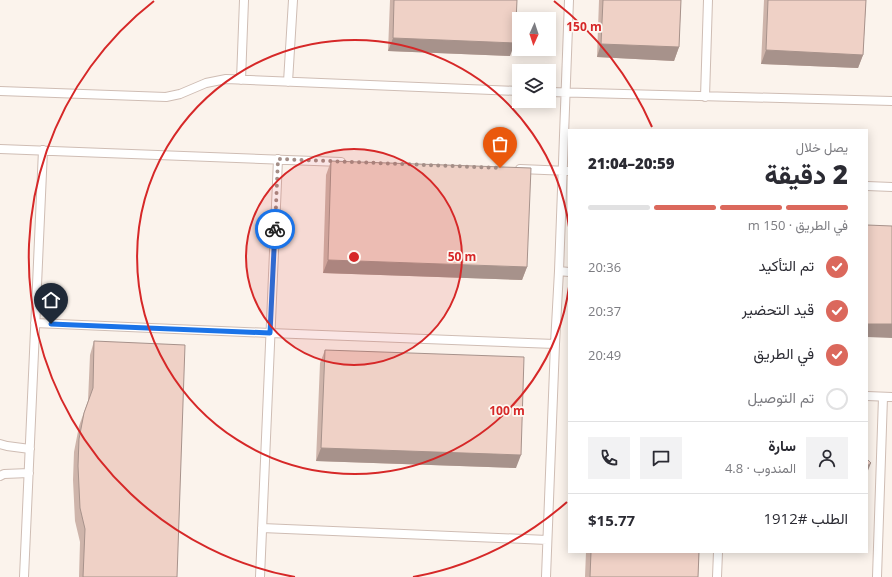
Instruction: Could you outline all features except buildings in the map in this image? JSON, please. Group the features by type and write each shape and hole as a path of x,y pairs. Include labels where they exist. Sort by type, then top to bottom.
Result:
{"lane":[{"path":"241,80 244,0"},
{"path":"288,82 293,0"},
{"path":"546,577 555,344 566,171 566,93 569,0"},
{"path":"705,96 708,0"},
{"path":"0,91 166,97 180,94 206,83 226,79 512,91"},
{"path":"556,92 892,101"},
{"path":"0,149 349,162"},
{"path":"24,577 43,150"},
{"path":"260,577 278,159"},
{"path":"516,169 566,171"},
{"path":"868,186 892,187"},
{"path":"559,271 568,272"},
{"path":"35,323 555,344"},
{"path":"868,396 892,397"},
{"path":"878,577 882,397"},
{"path":"0,444 30,449"},
{"path":"0,476 4,474 29,473"},
{"path":"262,528 547,540"},
{"path":"717,577 718,553"}],"way so far":[{"path":"275,229 278,159 500,168"}],"route":[{"path":"51,324 270,333 275,229"}]}
